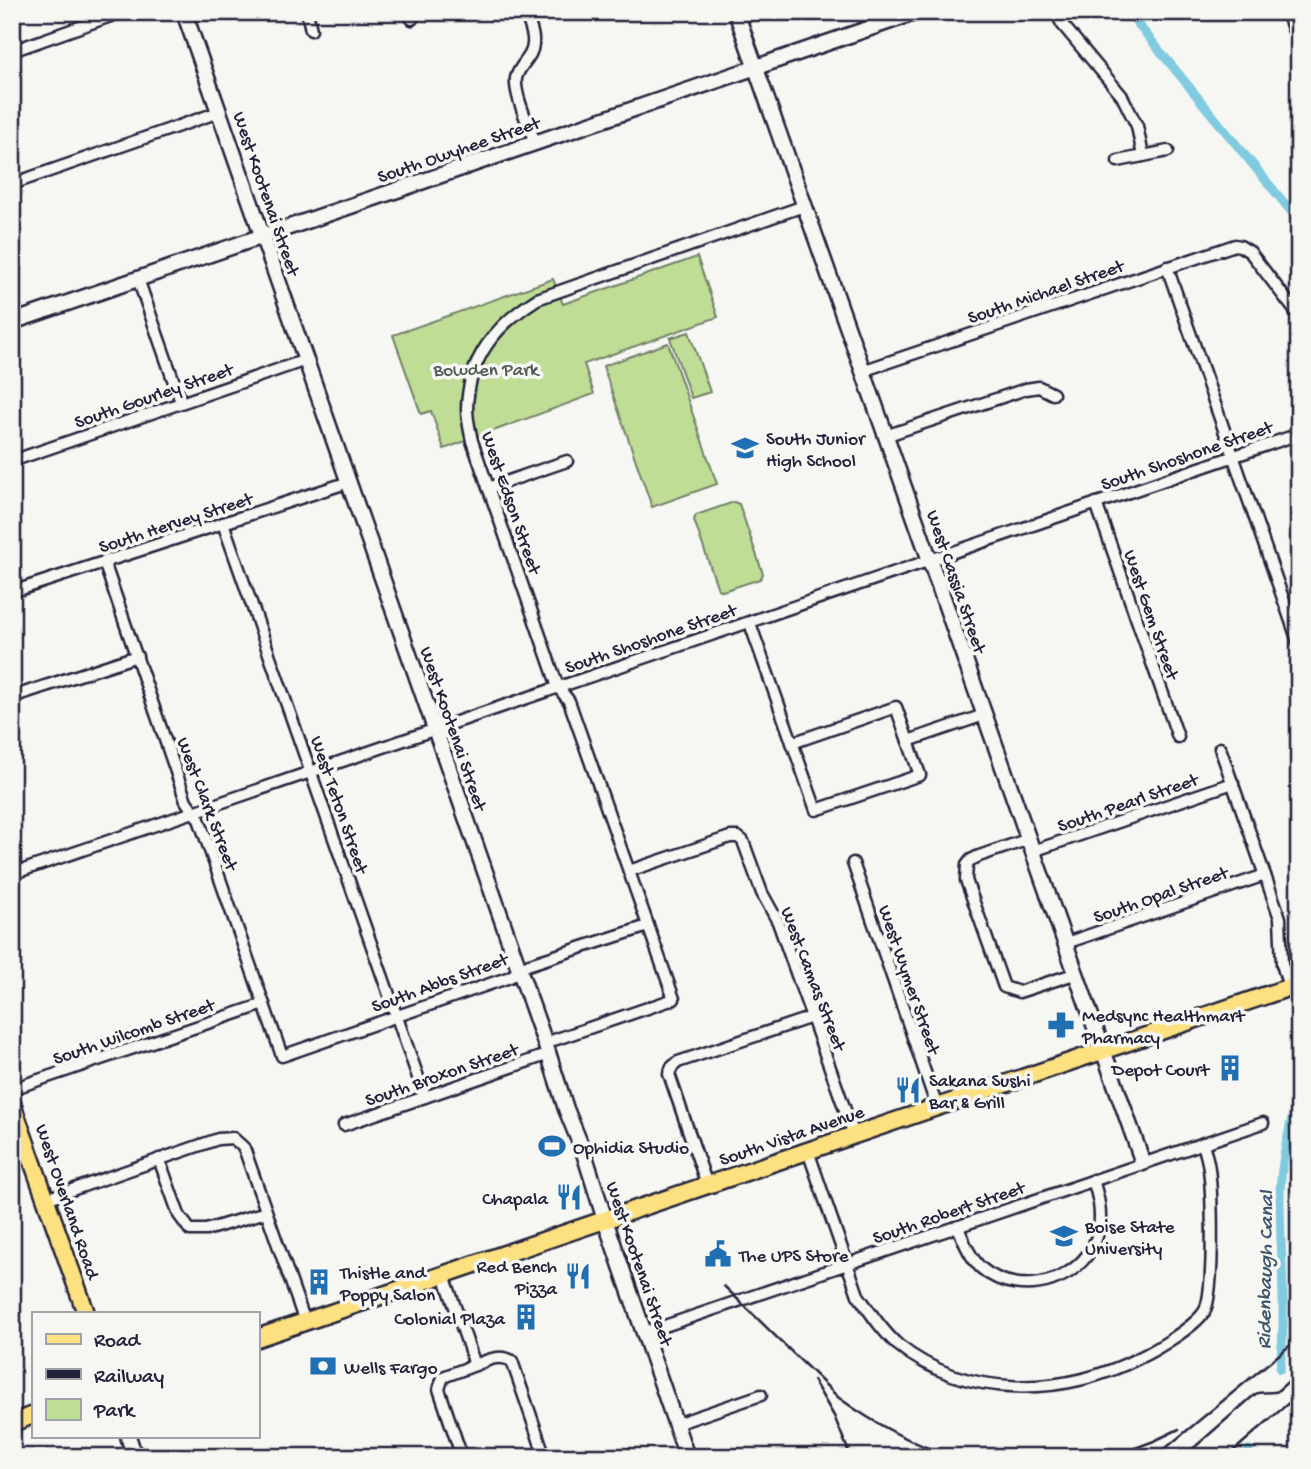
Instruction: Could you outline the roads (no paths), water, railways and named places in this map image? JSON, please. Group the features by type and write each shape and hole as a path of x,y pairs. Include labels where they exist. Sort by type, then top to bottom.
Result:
{"main road":[{"name":"South Vista Avenue","path":"259,1337 1294,985"},
{"name":"West Overland Road","path":"12,1104 19,1147 46,1199 87,1310"},
{"path":"12,1423 32,1415"}],"street":[{"path":"12,51 122,12"},
{"name":"West Kootenai Street","path":"184,12 520,970 566,1109 584,1153 687,1457"},
{"path":"307,12 311,30"},
{"path":"525,12 534,37 534,46 520,68 516,88 535,142"},
{"name":"West Cassia Street","path":"736,12 1143,1163"},
{"name":"South Owyhee Street","path":"12,321 917,12"},
{"path":"1056,12 1062,24 1122,96 1137,126 1143,156"},
{"path":"12,184 219,112"},
{"path":"1118,161 1168,151"},
{"name":"West Edson Street","path":"674,999 569,701 558,687 488,488 470,431 467,411 471,380 483,348 517,312 537,299 804,206"},
{"name":"South Michael Street","path":"862,371 1229,246 1240,246 1250,252 1299,316"},
{"path":"1167,267 1299,644"},
{"path":"138,279 181,402"},
{"name":"South Gourley Street","path":"12,461 306,360"},
{"path":"885,436 1026,389 1039,387 1053,394"},
{"name":"South Shoshone Street","path":"12,874 1299,434"},
{"path":"488,488 568,461"},
{"name":"South Hervey Street","path":"12,592 349,482"},
{"name":"West Gem Street","path":"1096,503 1178,737"},
{"name":"West Teton Street","path":"223,523 425,1097"},
{"name":"West Clark Street","path":"104,562 186,801 200,819 282,1056"},
{"path":"750,622 792,743 816,810 920,775 896,707 792,743"},
{"path":"12,697 137,656"},
{"path":"908,741 984,715"},
{"path":"1220,748 1280,918 1282,964 1294,985"},
{"name":"South Pearl Street","path":"1074,974 1019,992 1004,987 966,880 967,865 971,860 1031,845 1233,783"},
{"name":"West Camas Street","path":"629,871 730,837 738,837 746,846 762,893 778,922 854,1135"},
{"name":"West Wymer Street","path":"853,863 937,1107"},
{"name":"South Opal Street","path":"1066,943 1265,875"},
{"name":"South Abbs Street","path":"282,1056 510,977 527,965 648,926"},
{"name":"South Broxon Street","path":"344,1125 425,1097 674,999"},
{"name":"South Wilcomb Street","path":"12,1089 264,1004"},
{"path":"707,1185 669,1074 672,1067 678,1062 812,1017"},
{"name":"South Robert Street","path":"644,1333 1263,1123"},
{"path":"46,1199 218,1139 233,1138 244,1148 305,1322"},
{"path":"808,1151 858,1295 897,1344 951,1375 993,1385 1047,1386 1096,1377 1155,1351 1204,1311 1210,1292 1211,1268 1209,1169 1203,1143"},
{"path":"159,1159 179,1215 190,1230 206,1230 266,1212"},
{"path":"958,1226 966,1248 982,1268 1003,1281 1027,1286 1051,1282 1073,1270 1090,1252 1099,1229 1100,1204 1093,1180"},
{"path":"444,1275 475,1364"},
{"path":"462,1457 439,1389 443,1377 497,1357 512,1361 545,1457"},
{"path":"1214,1457 1299,1383"},
{"path":"676,1424 761,1395"},
{"path":"1196,1457 1261,1401 1279,1400"},
{"path":"129,1438 135,1457"}],"waterway":[{"name":"Ridenbaugh Canal","path":"1128,12 1299,221"},
{"name":"Ridenbaugh Canal","path":"1280,1369 1283,1304 1280,1184 1299,1090"},
{"name":"Ridenbaugh Canal","path":"1246,1457 1249,1450"}],"railway":[{"path":"724,1286 839,1398 894,1432 954,1457"},
{"path":"1155,1457 1299,1338"},
{"path":"813,1380 834,1416 851,1457"},
{"path":"1111,1457 1179,1429"}],"place":[{"name":"South Junior High School","path":"745,448"},
{"name":"Medsync Healthmart Pharmacy","path":"1061,1025"},
{"name":"Depot Court","path":"1230,1068"},
{"name":"Sakana Sushi Bar & Grill","path":"908,1090"},
{"name":"Ophidia Studio","path":"552,1146"},
{"name":"Chapala","path":"569,1197"},
{"name":"Boise State University","path":"1064,1236"},
{"name":"The UPS Store","path":"718,1254"},
{"name":"Red Bench Pizza","path":"578,1276"},
{"name":"Thistle and Poppy Salon","path":"319,1282"},
{"name":"Colonial Plaza","path":"526,1317"},
{"name":"Wells Fargo","path":"323,1366"}],"park label":[{"name":"Bowden Park","path":"486,368"}]}
